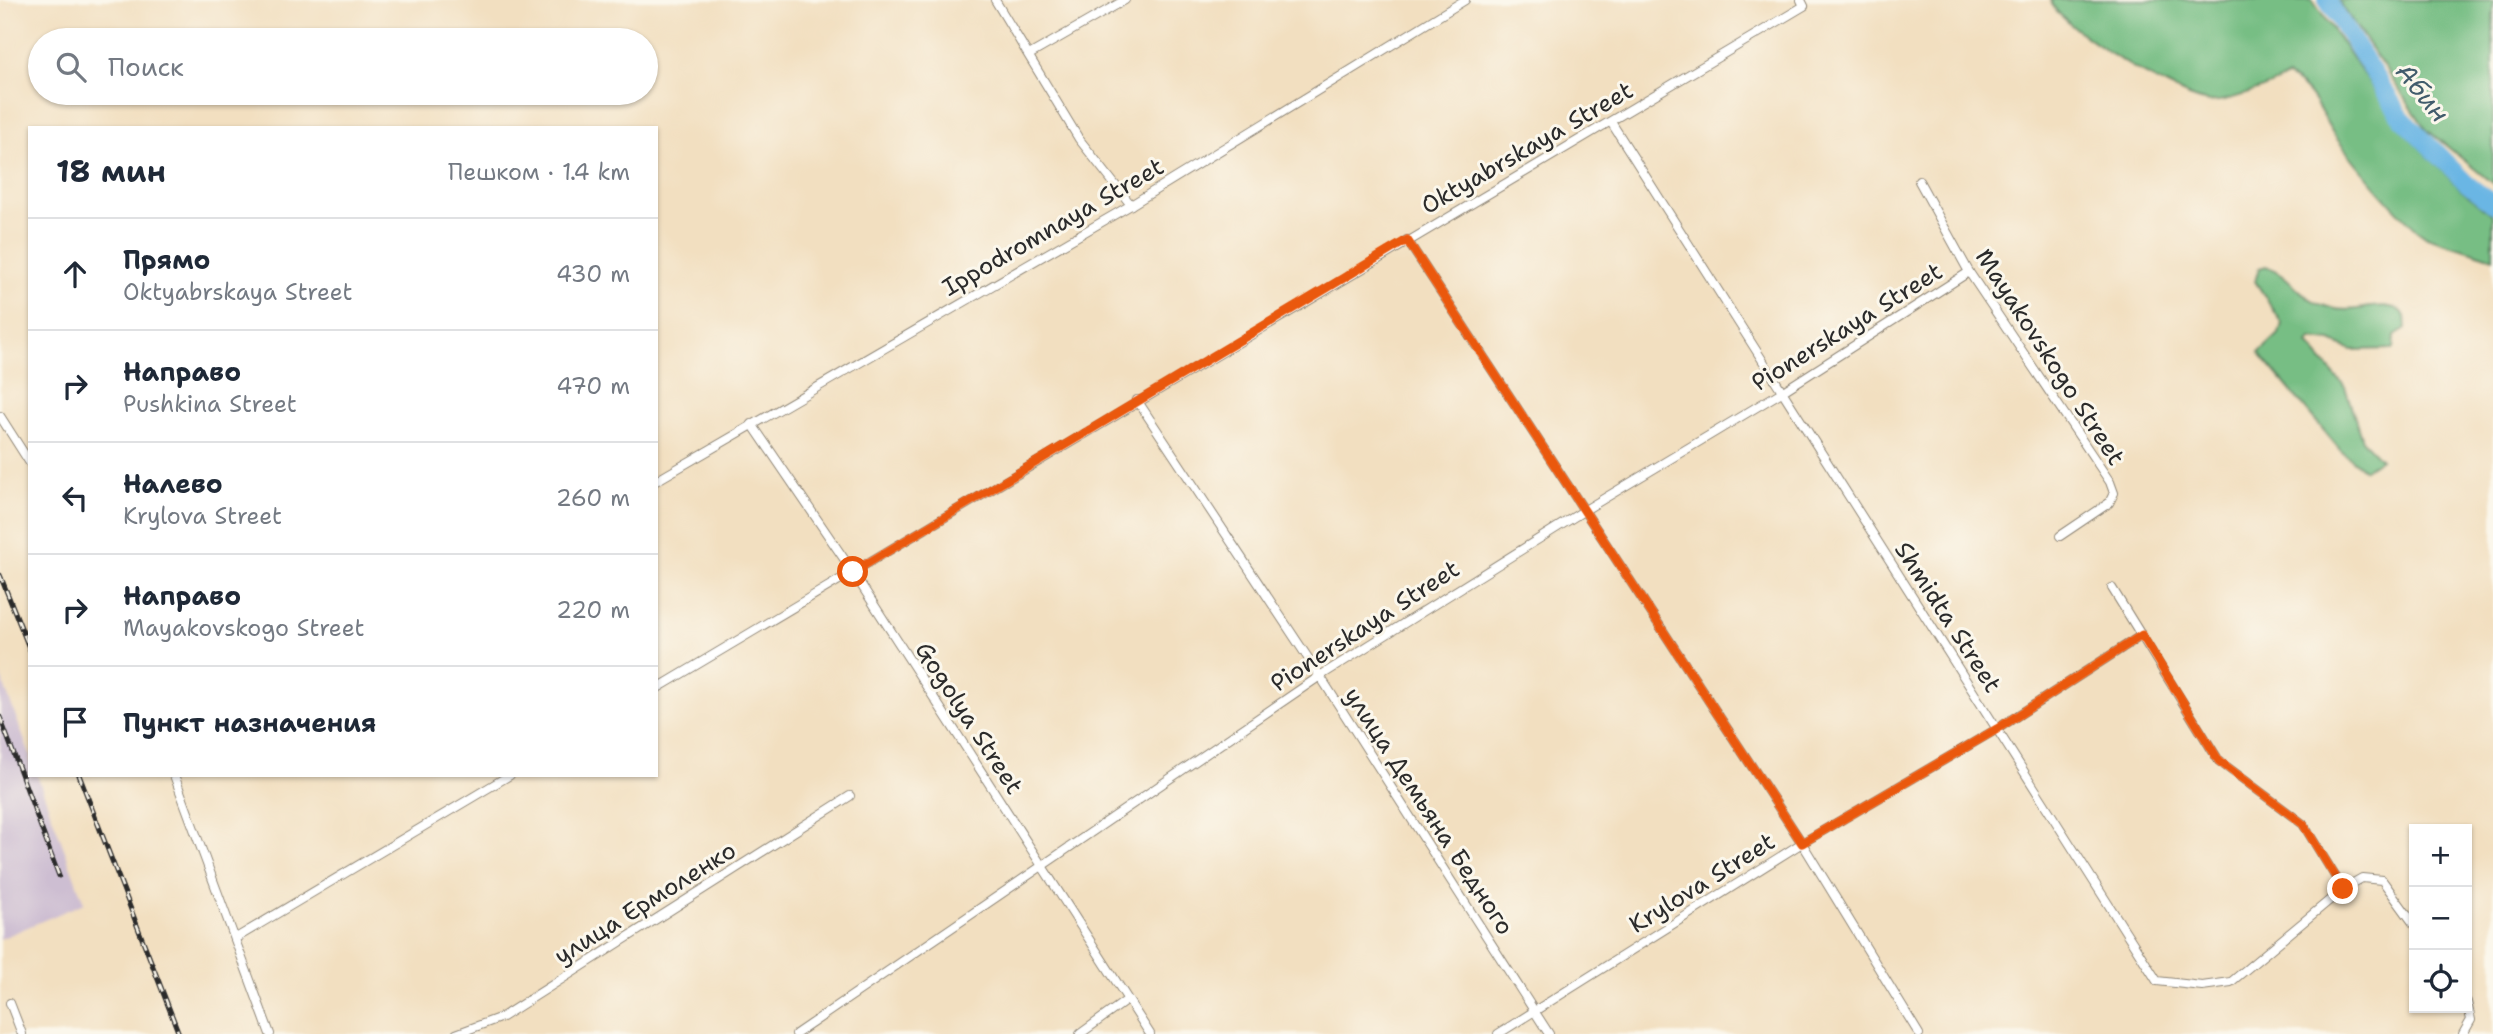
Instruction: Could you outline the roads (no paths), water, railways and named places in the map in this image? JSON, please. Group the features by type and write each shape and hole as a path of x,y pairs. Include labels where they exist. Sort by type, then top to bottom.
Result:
{"street":[{"path":"995,0 1079,139 1131,205"},
{"path":"1028,55 1125,0"},
{"name":"Ippodromnaya Street","path":"658,480 1131,205 1465,0"},
{"name":"Oktyabrskaya Street","path":"658,687 1137,400 1611,122 1803,3"},
{"name":"Shmidta Street","path":"1611,122 1780,393 2157,981 2202,986 2231,982 2343,889"},
{"name":"Mayakovskogo Street","path":"1919,181 1969,272 2110,482 2114,493 2109,503 2060,536"},
{"path":"1407,240 1802,843 1919,1034"},
{"name":"Pionerskaya Street","path":"796,1034 1320,676 1585,510 1780,393 1969,272"},
{"name":"улица Демьяна Бедного","path":"1137,400 1320,676 1549,1034"},
{"path":"0,416 28,460"},
{"name":"Gogolya Street","path":"752,424 853,572 1150,1034"},
{"path":"2112,588 2219,761 2303,824 2343,889 2362,878 2382,880 2409,917"},
{"name":"Krylova Street","path":"1498,1034 1802,843 1997,729 2142,635"},
{"path":"175,777 270,1034"},
{"path":"236,938 507,777"},
{"name":"улица Ермоленко","path":"456,1034 502,1017 850,796"},
{"path":"1080,1034 1127,1000"},
{"path":"10,1003 22,1034"},
{"path":"2463,1034 2471,1020 2469,1013"}],"waterway":[{"name":"Абин","path":"2327,0 2401,117 2466,183 2493,204"}],"railway":[{"path":"0,575 28,645"},
{"path":"0,717 59,876"},
{"path":"80,777 179,1034"}]}
